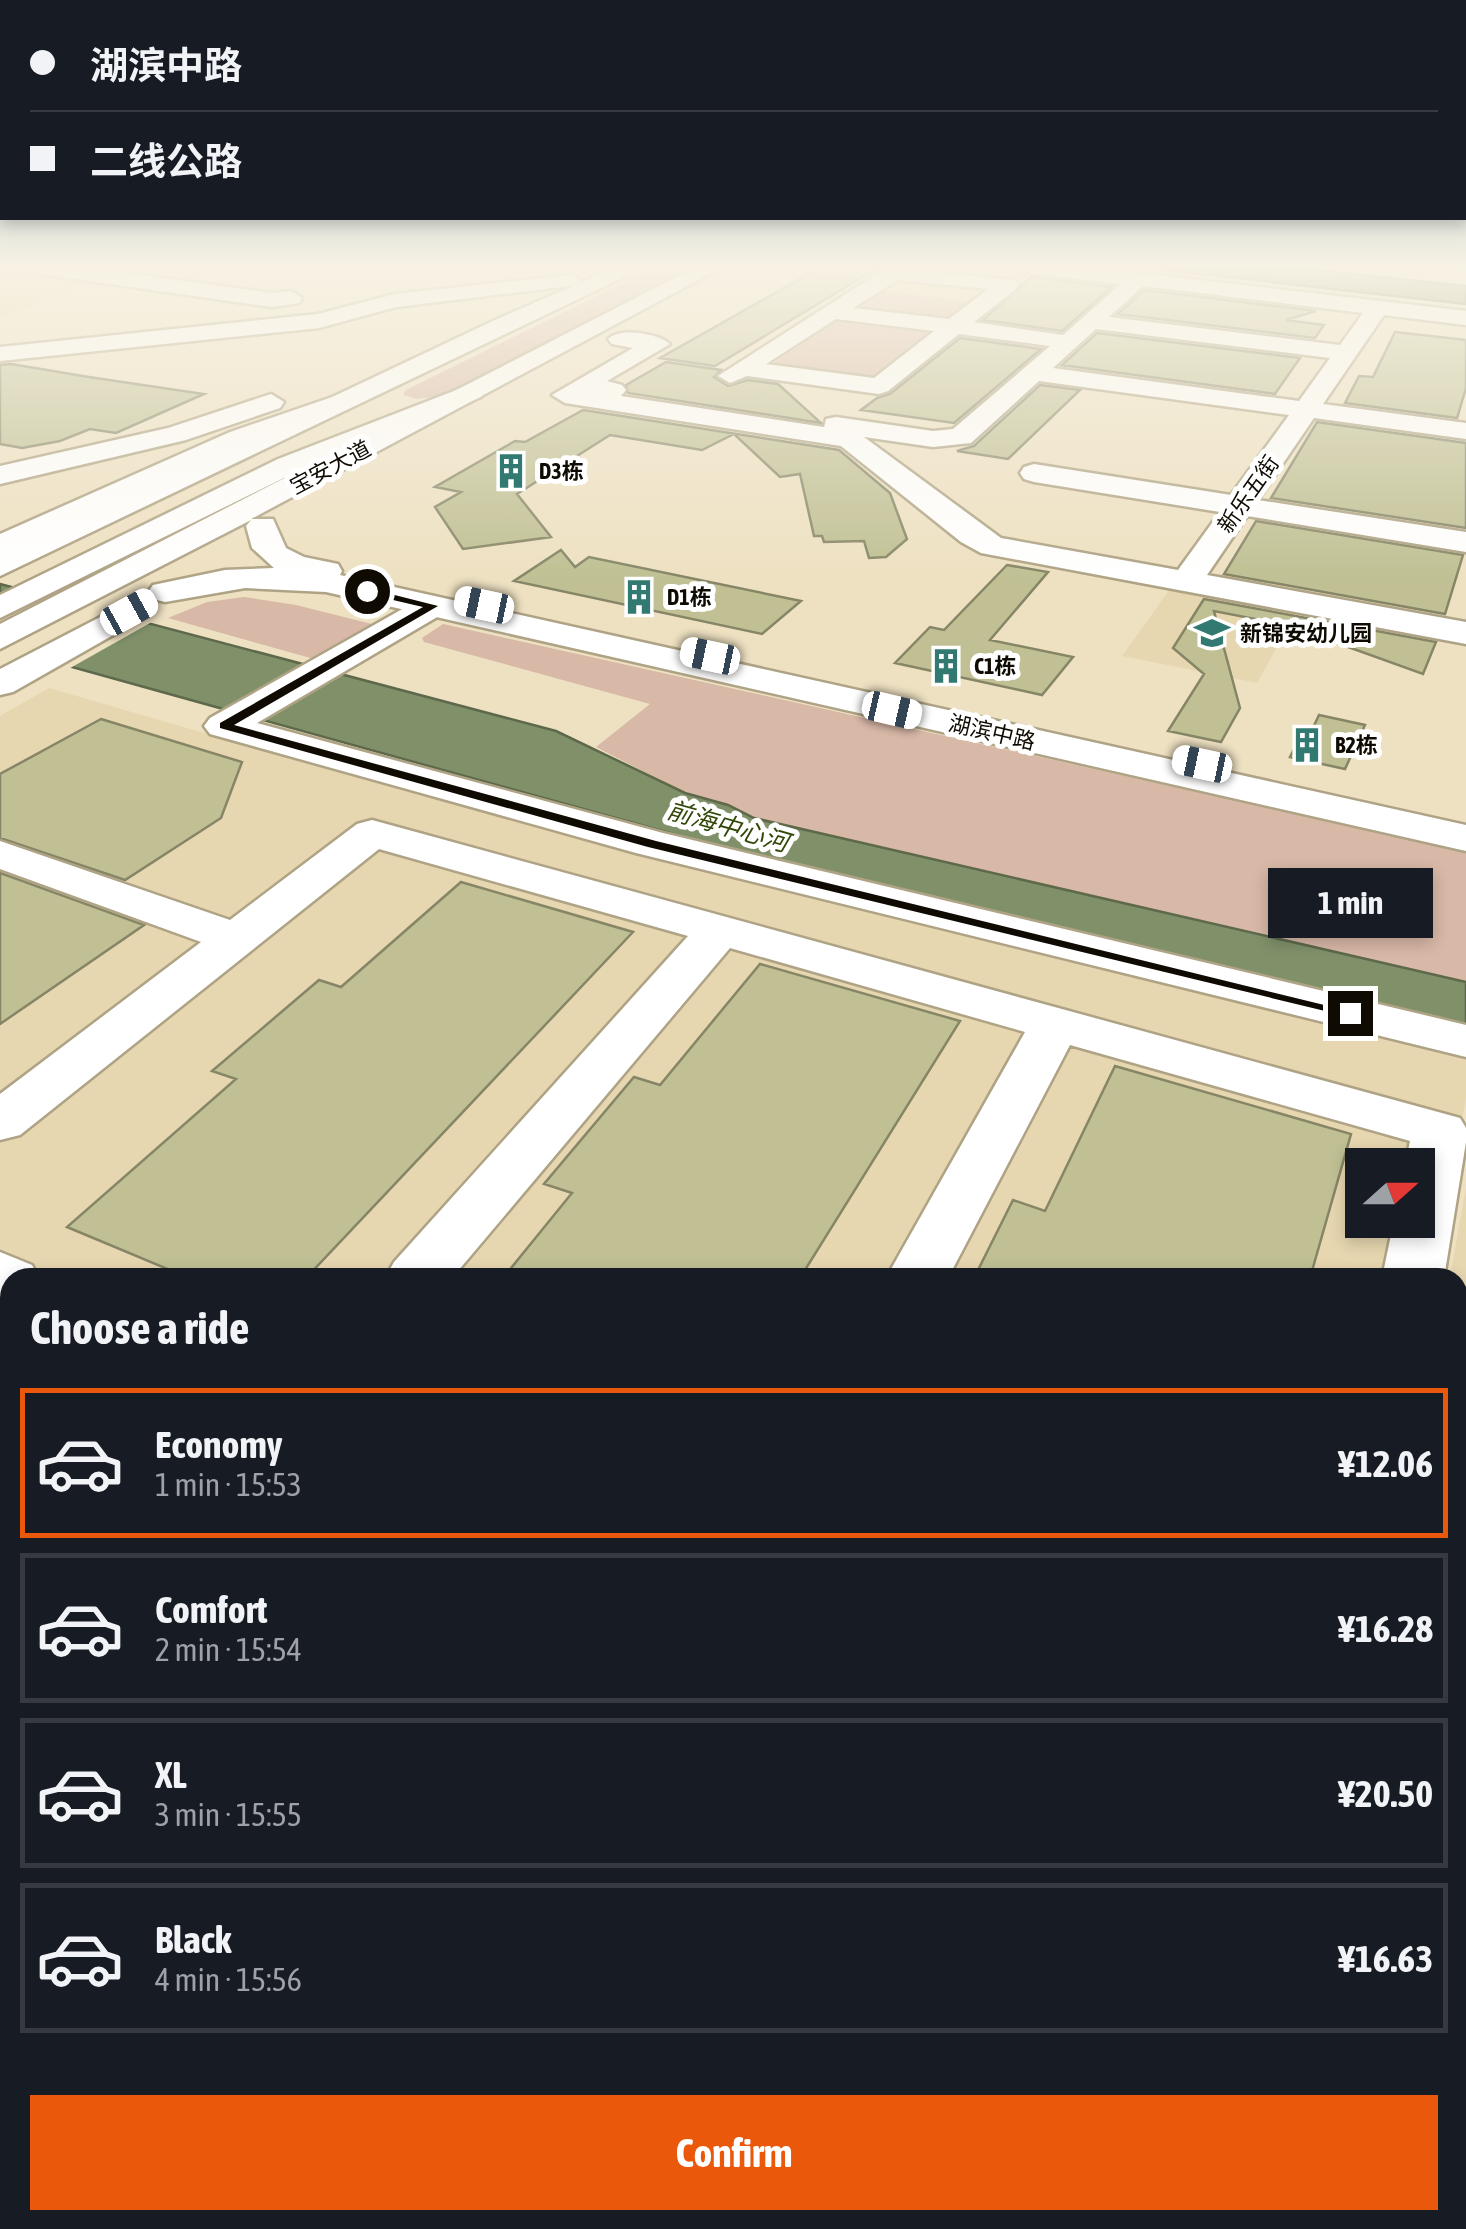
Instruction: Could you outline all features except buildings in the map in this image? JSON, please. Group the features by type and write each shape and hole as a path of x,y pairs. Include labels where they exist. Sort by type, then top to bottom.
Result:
{"main road":[{"name":"宝安大道","path":"5,554 406,371"},
{"name":"宝安大道","path":"0,638 513,371"},
{"path":"440,410 537,371"},
{"path":"609,371 564,395 849,439 972,536 992,546 1466,633"},
{"path":"703,393 739,371"},
{"path":"767,371 879,386 898,371"},
{"path":"1032,371 1466,431"},
{"path":"582,386 703,393 948,440 964,436 1037,371"},
{"name":"新乐五街","path":"1186,582 1334,371"},
{"path":"0,475 206,425 305,388"},
{"path":"0,608 288,465 472,392"},
{"path":"0,465 118,448"},
{"path":"9,678 164,593 262,526 350,457"},
{"path":"1034,474 1466,542"},
{"name":"湖滨中路","path":"262,526 265,546 275,558 432,606 1466,838"},
{"name":"湖滨中路","path":"164,593 225,579 264,577 377,588 1466,823"},
{"path":"432,606 229,723 652,844 1466,1041"},
{"path":"0,1122 372,833 1440,1131 1415,1268"},
{"path":"0,854 235,938"},
{"path":"425,1268 718,931"},
{"path":"923,1268 1054,1025"}],"shaded area":[{"path":"445,371 490,371 441,396 417,399 403,395"},
{"path":"806,371 883,371 871,380"},
{"name":"新锦安幼儿园","path":"1172,586 1298,609 1257,683 1122,656"},
{"path":"244,597 376,625 314,659 168,618 207,602"},
{"path":"443,624 1466,852 1466,982 754,818 728,805 685,793 596,747 650,704 424,642 422,638"},
{"path":"49,688 421,796 1466,1057 1466,1098 1436,1268 0,1268 0,716"},
{"path":"1466,1187 1466,1268 1452,1268"}],"water":[{"name":"前海中心河","path":"0,584 556,731 685,793 728,805 754,818 1466,982 1466,1028 695,840 0,647"}],"pier":[{"path":"53,593 157,619 65,671 0,652 0,619"}],"place":[{"name":"D3栋","path":"511,471"},
{"name":"D1栋","path":"639,597"},
{"name":"新锦安幼儿园","path":"1212,633"},
{"name":"C1栋","path":"946,666"},
{"name":"B2栋","path":"1307,745"}],"route":[{"path":"367,591 432,606 224,726 652,844 1350,1013"}]}
